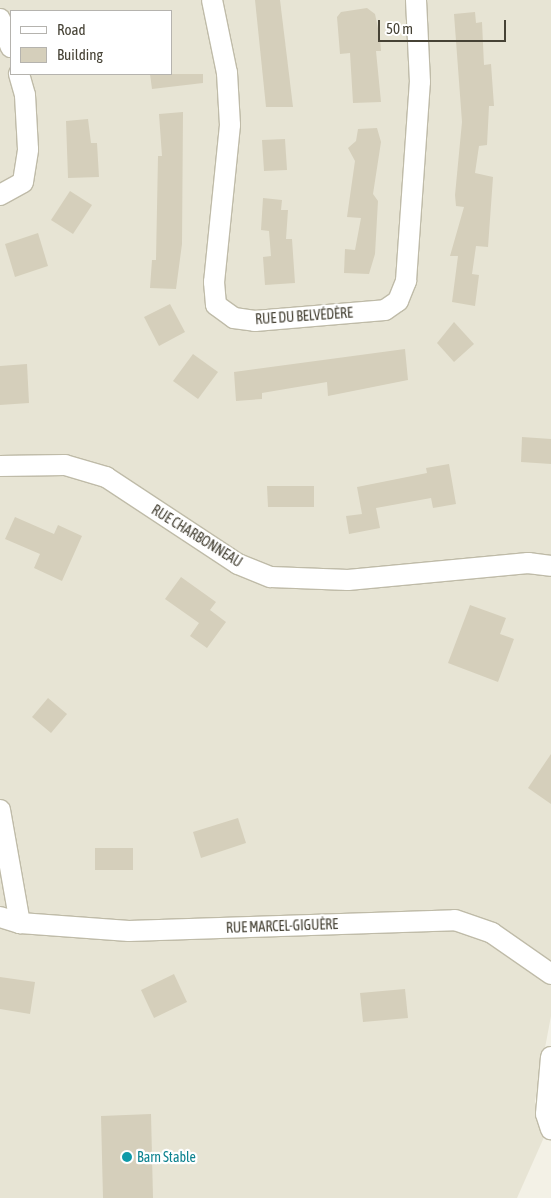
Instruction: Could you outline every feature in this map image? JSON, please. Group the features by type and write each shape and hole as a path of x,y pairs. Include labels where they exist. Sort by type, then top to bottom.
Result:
{"street":[{"name":"RUE DU BELVÉDÈRE","path":"212,0 227,73 230,126 214,282 216,305 234,318 255,321 385,310 398,301 406,282 420,82 416,0"},
{"path":"0,19 10,44"},
{"path":"0,195 23,182 28,149 25,95 19,75"},
{"name":"RUE CHARBONNEAU","path":"0,466 66,465 106,477 238,564 271,577 348,580 528,563 551,566"},
{"path":"0,810 20,923"},
{"name":"RUE MARCEL-GIGUÈRE","path":"0,917 20,923 129,931 455,920 492,933 551,974"},
{"path":"551,1057 546,1106 551,1128"}],"shaded area":[{"path":"0,0 551,0 551,1016 535,1101 545,1135 517,1198 0,1198"}],"building":[{"path":"255,0 280,0 293,107 266,107"},
{"path":"367,8 375,14 380,38 381,51 376,51 381,102 353,103 350,53 340,54 337,17 341,12"},
{"path":"475,12 476,23 482,22 484,65 491,64 494,106 489,106 487,145 479,146 475,173 493,177 488,247 476,246 472,274 479,275 475,306 452,302 458,256 450,256 464,207 456,206 455,195 462,122 454,14"},
{"path":"203,74 203,83 152,89 150,75"},
{"path":"183,112 182,244 176,289 150,288 152,260 156,260 158,156 162,156 159,114"},
{"path":"88,119 91,143 97,143 99,177 68,178 66,121"},
{"path":"377,128 381,142 373,194 378,201 375,254 369,274 344,273 345,249 355,250 361,218 347,217 355,161 348,148 356,141 358,129"},
{"path":"285,139 287,170 264,171 262,140"},
{"path":"70,191 92,205 73,234 51,220"},
{"path":"263,198 282,200 281,210 288,210 286,239 292,239 295,283 265,285 263,257 271,256 269,231 261,230"},
{"path":"38,233 48,266 15,277 5,244"},
{"path":"170,304 185,332 159,346 144,317"},
{"path":"454,322 474,344 454,362 437,343"},
{"path":"405,349 408,380 328,396 327,382 262,393 262,399 236,401 234,372"},
{"path":"193,354 218,372 198,399 173,381"},
{"path":"27,364 29,403 0,405 0,366"},
{"path":"522,437 551,439 551,464 521,462"},
{"path":"449,464 456,504 433,508 431,498 376,508 380,528 349,534 346,516 362,514 357,487 427,473 426,468"},
{"path":"267,486 314,486 314,507 268,507"},
{"path":"15,517 54,534 58,525 82,536 62,581 34,568 40,554 5,539"},
{"path":"181,577 216,602 210,610 226,622 207,648 190,636 199,623 165,599"},
{"path":"470,605 506,618 500,634 514,639 498,682 448,663"},
{"path":"48,698 67,714 51,733 32,717"},
{"path":"551,754 551,804 528,788"},
{"path":"238,818 246,843 201,858 193,832"},
{"path":"95,848 133,848 133,870 95,870"},
{"path":"174,974 187,1002 154,1018 141,990"},
{"path":"0,977 35,982 30,1014 0,1009"},
{"path":"405,989 408,1018 363,1022 360,993"},
{"name":"Barn Stable","path":"151,1114 153,1198 103,1198 101,1116"}],"place":[{"name":"Barn Stable","path":"127,1157"}]}
